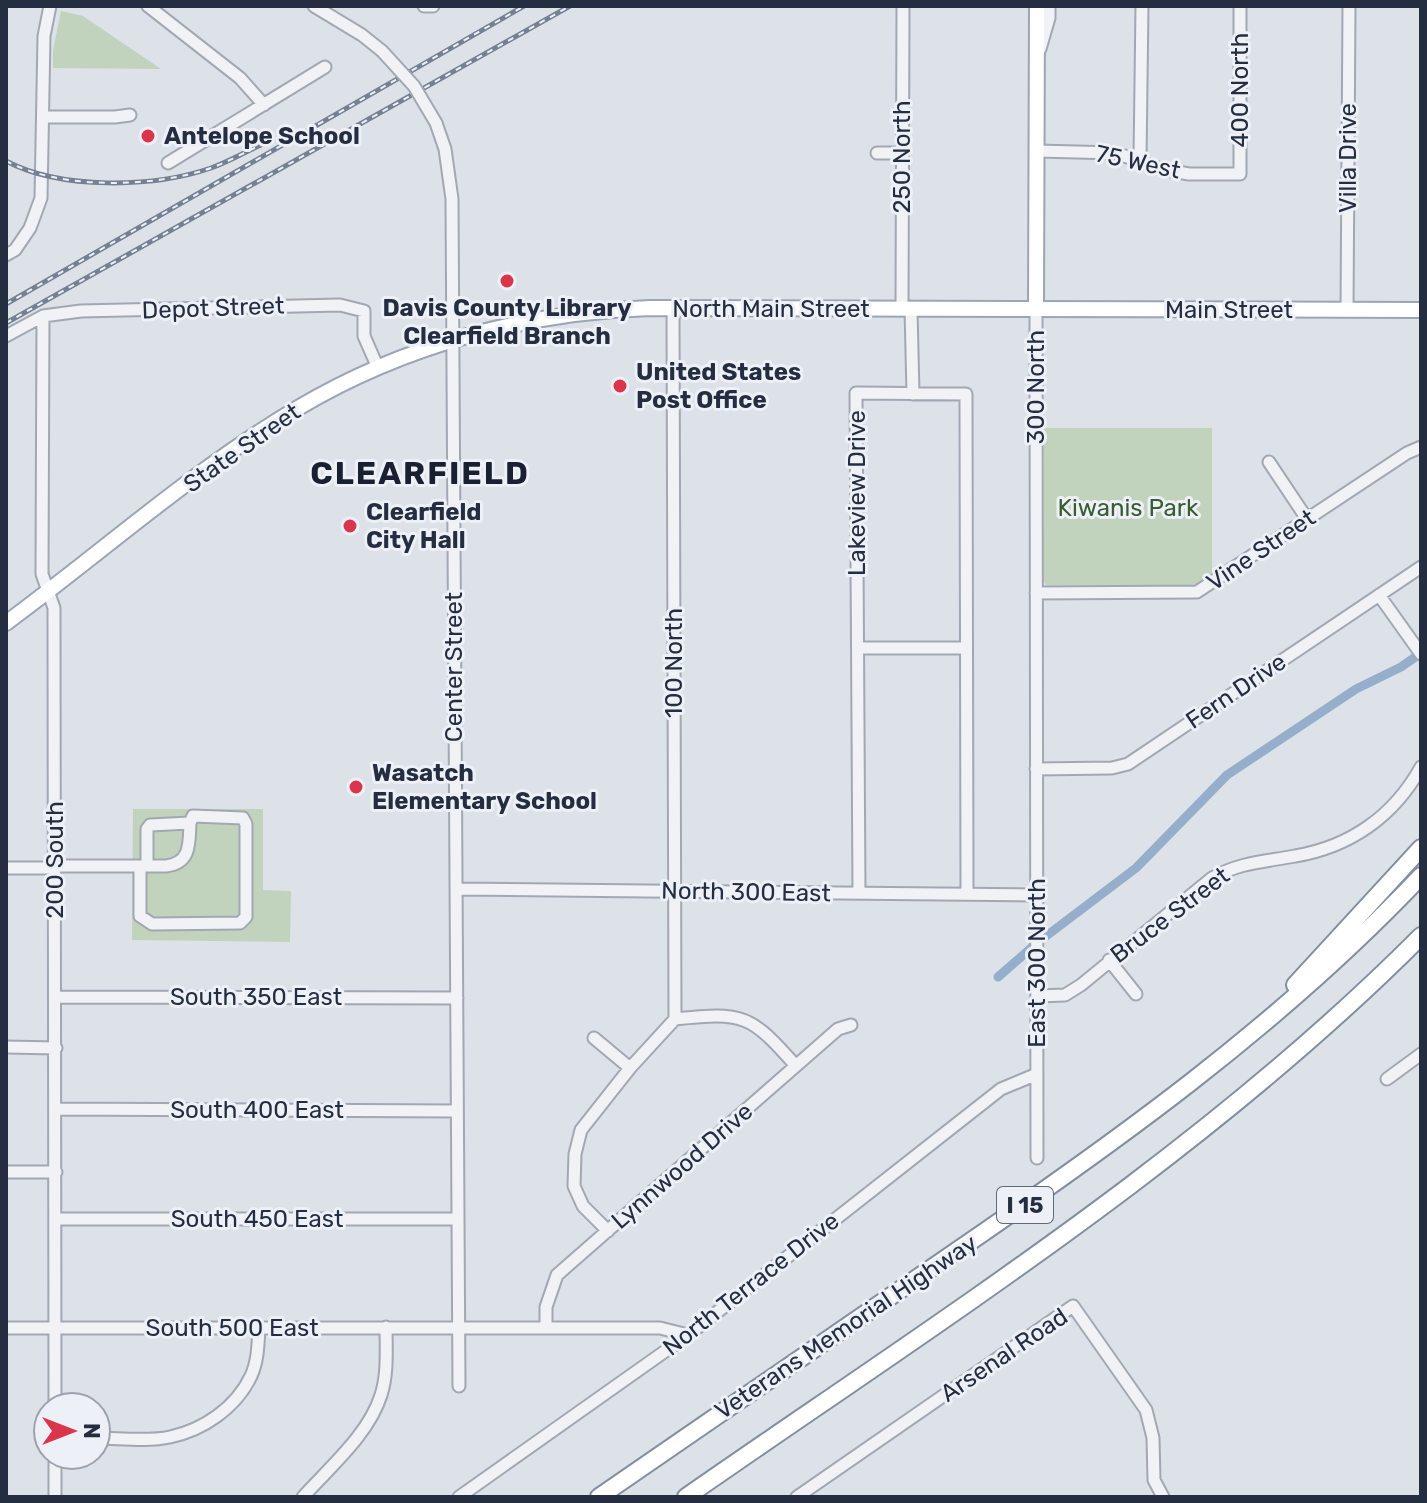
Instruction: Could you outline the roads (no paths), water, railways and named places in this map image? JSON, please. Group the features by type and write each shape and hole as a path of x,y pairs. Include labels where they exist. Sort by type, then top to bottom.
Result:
{"highway":[{"path":"1245,1040 1421,848"},
{"name":"Veterans Memorial Highway","path":"599,1497 1037,1197 1195,1081 1335,963 1421,876"},
{"name":"Veterans Memorial Highway","path":"686,1497 1062,1235 1226,1113 1358,999 1421,936"},
{"path":"1358,999 1421,949"}],"main road":[{"name":"300 North","path":"1036,309 1037,6"},
{"name":"North Main Street","path":"507,325 586,312 673,308 1036,309"},
{"name":"Main Street","path":"1036,309 1421,310"},
{"name":"State Street","path":"6,623 254,436 301,406 378,368 452,340 507,325"}],"street":[{"path":"148,6 240,78 264,105"},
{"name":"Center Street","path":"314,6 362,35 382,51 414,86 436,123 445,149 452,199 459,1386"},
{"path":"424,6 433,6"},
{"name":"250 North","path":"903,6 902,153 906,309"},
{"path":"1030,6 1037,57"},
{"path":"1037,57 1049,18 1049,6"},
{"path":"1140,159 1142,6"},
{"name":"400 North","path":"1240,6 1240,174"},
{"name":"Villa Drive","path":"1347,310 1349,6"},
{"path":"6,255 15,250 30,228 41,198 45,9"},
{"path":"168,163 325,67"},
{"path":"43,117 130,115"},
{"name":"75 West","path":"1037,151 1116,153 1161,169 1189,174 1240,174"},
{"path":"877,153 902,153"},
{"name":"Depot Street","path":"6,336 43,316 81,311 340,305 364,311 364,336 378,368"},
{"name":"100 North","path":"673,308 675,1019"},
{"path":"906,309 913,394"},
{"name":"300 North","path":"1036,309 1036,769"},
{"name":"200 South","path":"43,316 42,574 54,608 55,1391"},
{"name":"Lakeview Drive","path":"859,893 856,393 966,394 967,894"},
{"name":"Vine Street","path":"1036,593 1197,592 1407,453 1421,447"},
{"path":"1269,462 1307,519"},
{"name":"Fern Drive","path":"1036,769 1112,768 1128,764 1421,567"},
{"path":"1379,595 1418,650"},
{"path":"858,648 966,648"},
{"name":"Bruce Street","path":"1037,996 1065,995 1081,985 1212,878 1231,867 1308,854 1340,843 1370,827 1406,793 1421,767"},
{"name":"East 300 North","path":"1036,769 1037,1158"},
{"path":"6,868 143,866 173,865 186,857 193,816 238,816 246,824 246,917 240,923 167,924 145,922 140,916 143,866 147,829 150,825 190,823"},
{"name":"North 300 East","path":"456,889 1037,895"},
{"path":"1109,960 1136,994"},
{"name":"South 350 East","path":"56,997 457,998"},
{"path":"608,1231 583,1206 574,1186 575,1154 581,1130 630,1068 675,1019 712,1015 745,1019 766,1032 796,1066"},
{"name":"Lynnwood Drive","path":"546,1327 546,1307 557,1275 838,1029 851,1025"},
{"path":"594,1038 630,1068"},
{"path":"6,1047 56,1048"},
{"path":"1387,1079 1421,1054"},
{"name":"North Terrace Drive","path":"461,1495 688,1335 1001,1089 1037,1074"},
{"name":"South 400 East","path":"56,1109 457,1111"},
{"path":"6,1172 56,1172"},
{"name":"South 450 East","path":"56,1219 458,1219"},
{"name":"Arsenal Road","path":"797,1497 1073,1306 1146,1410 1153,1438 1154,1480 1163,1497"},
{"path":"303,1497 362,1430 375,1410 385,1374 386,1327"},
{"name":"South 500 East","path":"6,1328 660,1328 688,1335"},
{"path":"112,1438 168,1438 198,1429 214,1419 231,1404 251,1377 258,1354 259,1328"},
{"path":"55,1471 55,1497"}],"waterway":[{"path":"998,977 1037,943 1136,868 1227,775 1356,689 1401,667 1421,653"}],"railway":[{"path":"6,304 524,6"},
{"path":"6,323 570,6"},
{"path":"6,161 53,177 107,183 135,182 188,175 224,163 261,145"}],"place":[{"name":"Antelope School","path":"148,136"},
{"name":"Davis County Library Clearfield Branch","path":"507,281"},
{"name":"United States Post Office","path":"620,386"},
{"name":"Clearfield City Hall","path":"350,526"},
{"name":"Wasatch Elementary School","path":"356,787"}],"district":[{"name":"CLEARFIELD","path":"420,473"}],"park label":[{"name":"Kiwanis Park","path":"1128,508"}]}
